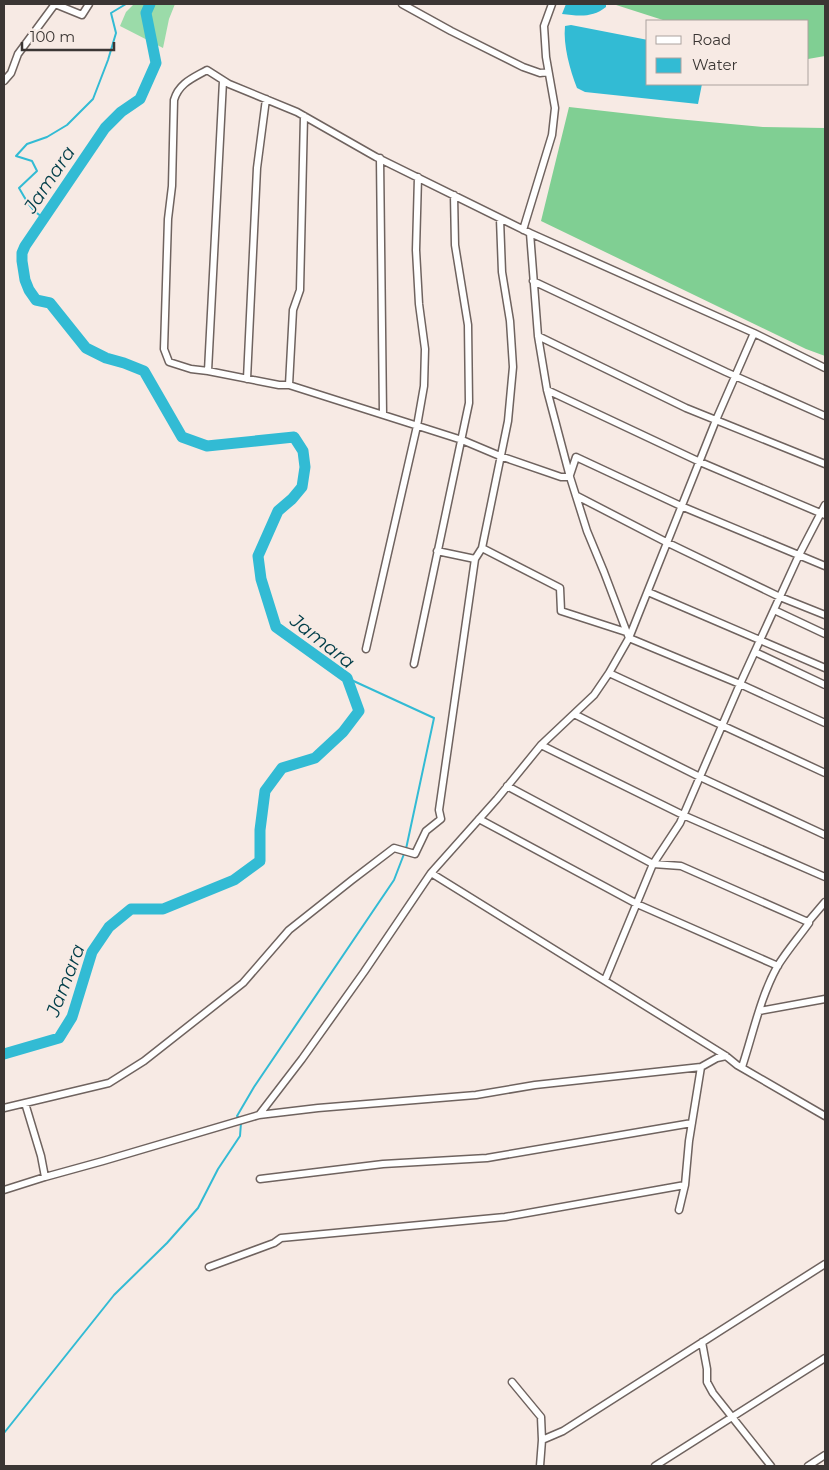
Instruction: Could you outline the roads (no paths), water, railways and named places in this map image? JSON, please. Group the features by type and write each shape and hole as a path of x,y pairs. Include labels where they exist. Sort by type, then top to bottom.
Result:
{"street":[{"path":"4,81 11,73 18,54 55,4 82,15 89,4"},
{"path":"402,4 523,67 540,73 548,72"},
{"path":"523,230 552,135 555,108 548,72 544,26 552,4"},
{"path":"570,477 561,477 500,456 462,440 289,385 191,369 169,362 164,349 168,219 172,186 174,100 176,91 185,83 207,70 223,81 304,116 380,158 500,219 754,333 825,368"},
{"path":"208,371 223,81"},
{"path":"247,379 257,168 266,99"},
{"path":"289,385 294,310 300,290 304,116"},
{"path":"380,158 383,414"},
{"path":"366,649 417,426 424,386 425,349 419,304 416,250 418,177"},
{"path":"414,664 469,402 468,326 455,245 454,196"},
{"path":"4,1108 109,1083 144,1061 243,983 289,930 352,880 394,848 415,854 426,831 441,819 440,810 475,559 482,548 508,421 513,367 510,321 502,272 500,219"},
{"path":"530,233 538,336 547,390 570,477 587,531 628,635"},
{"path":"533,282 825,416"},
{"path":"259,1115 336,1012 431,873 508,786 541,745 594,695 609,673 648,592 666,542 754,333"},
{"path":"538,336 686,408 825,464"},
{"path":"547,390 700,462 823,514"},
{"path":"570,477 576,457 681,506 825,566"},
{"path":"576,496 780,597 825,616"},
{"path":"605,980 653,864 683,815 754,652 800,555 823,514 825,505"},
{"path":"482,548 560,588 561,611 628,635 825,723"},
{"path":"437,551 475,559"},
{"path":"648,592 825,668"},
{"path":"774,610 825,634"},
{"path":"754,652 825,686"},
{"path":"609,673 825,773"},
{"path":"574,714 825,835"},
{"path":"541,745 683,815 825,877"},
{"path":"508,786 653,864 681,866 810,923"},
{"path":"479,819 637,904 778,966"},
{"path":"431,873 742,1067 825,1116"},
{"path":"742,1067 759,1011 778,966 825,902"},
{"path":"759,1011 825,999"},
{"path":"4,1190 45,1176 259,1115 318,1108 476,1095 535,1085 701,1067 717,1058 726,1056"},
{"path":"679,1210 685,1185 689,1141 701,1067"},
{"path":"25,1103 45,1176"},
{"path":"260,1179 383,1164 487,1158 692,1123"},
{"path":"209,1267 274,1243 281,1238 505,1218 685,1185"},
{"path":"542,1440 563,1430 825,1264"},
{"path":"702,1342 707,1368 707,1382 713,1394 771,1466"},
{"path":"655,1466 825,1358"},
{"path":"512,1382 541,1417 540,1466"},
{"path":"808,1466 825,1454"}],"water":[{"path":"566,4 606,4 606,7 596,13 580,16 562,14"},
{"path":"571,25 646,40 646,85 702,85 698,104 585,92 577,88 566,49 565,26"}],"waterway":[{"path":"44,218 32,209 19,188 37,171 32,161 16,156 27,144 47,137 67,125 93,99 116,33 111,13 126,4"},
{"name":"Jamara","path":"4,1054 59,1038 72,1017 92,952 109,927 131,909 163,909 234,880 260,861 260,830 265,791 282,768 315,758 343,732 359,711 347,678 276,627 261,579 258,556 278,511 302,487 305,467 303,451 294,437 207,446 182,437 144,371 106,358 86,348 50,303 36,300 25,280 22,261 22,253 25,246 105,128 121,112 140,99 156,63 146,13 150,4"},
{"path":"347,678 434,718 406,849"},
{"path":"240,1119 237,1116 254,1087 394,880 404,854"},
{"path":"4,1433 114,1295 167,1243 198,1208 218,1169 240,1136 241,1123"}]}
